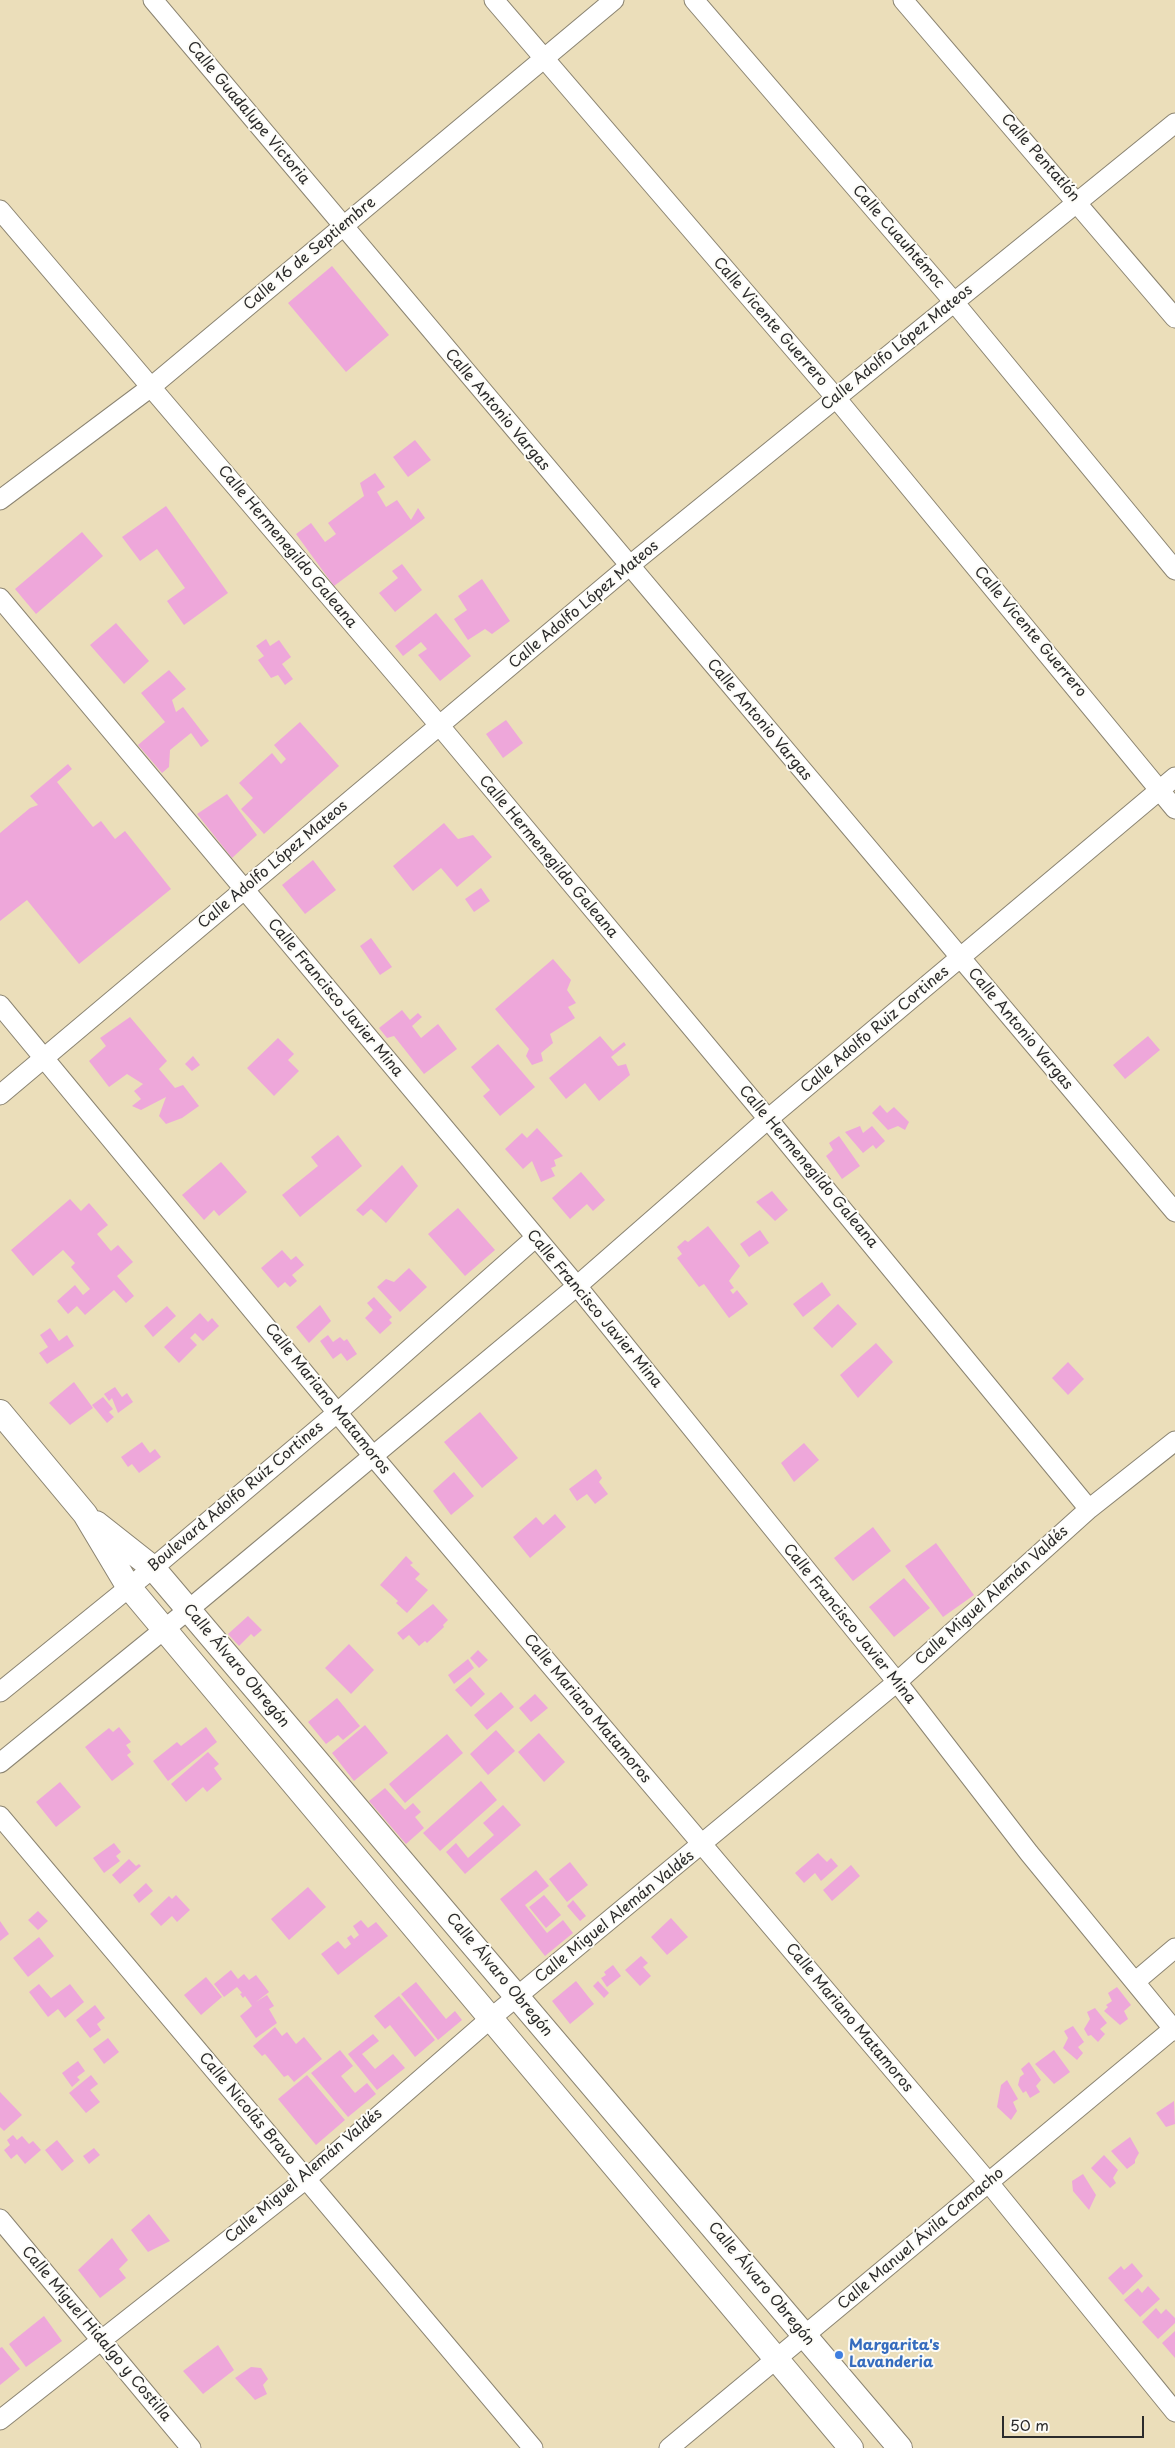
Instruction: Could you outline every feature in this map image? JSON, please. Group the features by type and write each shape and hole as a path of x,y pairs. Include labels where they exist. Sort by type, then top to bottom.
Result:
{"street":[{"name":"Calle Guadalupe Victoria","path":"153,0 342,227"},
{"name":"Calle Vicente Guerrero","path":"494,0 836,398 1175,809"},
{"name":"Calle 16 de Septiembre","path":"0,500 150,387 614,0"},
{"name":"Calle Cuauhtémoc","path":"694,0 954,302 1175,570"},
{"name":"Calle Pentatlón","path":"903,0 1078,202 1175,318"},
{"name":"Calle Adolfo López Mateos","path":"0,1096 629,566 1175,123"},
{"name":"Calle Hermenegildo Galeana","path":"0,210 439,725 1090,1509"},
{"name":"Calle Antonio Vargas","path":"342,227 1175,1212"},
{"name":"Calle Francisco Javier Mina","path":"0,598 576,1286 897,1682 1029,1853 1136,1981 1174,2030"},
{"name":"Calle Adolfo Ruiz Cortines","path":"188,1610 576,1286 768,1119 1175,777"},
{"name":"Calle Mariano Matamoros","path":"0,1005 373,1456 989,2183 1175,2412"},
{"name":"Boulevard Adolfo Ruíz Cortines","path":"0,1692 128,1586 153,1568 338,1412 535,1238"},
{"name":"Calle Álvaro Obregón","path":"0,1412 85,1514 128,1586 852,2448"},
{"name":"Calle Miguel Alemán Valdés","path":"0,2420 306,2178 491,2018 897,1682 1090,1509 1175,1441"},
{"name":"Calle Álvaro Obregón","path":"85,1514 153,1568 900,2448"},
{"path":"0,1763 188,1610"},
{"name":"Calle Nicolás Bravo","path":"0,1816 533,2448"},
{"path":"1136,1981 1175,1948"},
{"name":"Calle Manuel Ávila Camacho","path":"669,2448 1174,2030"},
{"name":"Calle Miguel Hidalgo y Costilla","path":"0,2219 191,2448"}],"building":[{"path":"332,266 389,335 346,372 288,303"},
{"path":"415,440 431,460 408,477 393,457"},
{"path":"375,473 385,487 377,492 386,507 397,500 411,520 418,508 425,518 334,586 296,534 311,523 325,542 336,534 328,523 364,496 360,483"},
{"path":"166,506 228,593 184,625 167,601 185,588 157,549 140,561 122,537"},
{"path":"82,532 103,556 36,614 15,589"},
{"path":"402,564 422,590 395,612 379,593 398,578 392,571"},
{"path":"482,579 510,621 492,634 485,629 468,640 454,619 467,610 458,596"},
{"path":"436,613 471,656 440,681 418,655 427,649 421,642 403,656 395,646"},
{"path":"116,623 149,661 124,684 90,645"},
{"path":"266,639 270,646 279,640 291,657 282,664 293,679 285,685 278,675 271,678 258,660 264,656 256,646"},
{"path":"169,670 186,689 172,700 176,712 183,707 209,741 201,747 191,733 170,750 169,767 162,773 138,745 165,722 141,693"},
{"path":"506,720 523,743 503,758 486,734"},
{"path":"300,722 339,766 264,834 241,809 253,798 239,783 272,753 281,764 286,759 274,745"},
{"path":"68,764 72,769 57,782 93,827 101,821 115,839 125,831 171,889 79,964 27,900 0,921 0,833 30,808 38,805 30,796"},
{"path":"227,794 257,835 232,858 197,814"},
{"path":"444,823 458,839 473,835 492,857 457,887 441,868 413,891 393,866"},
{"path":"313,860 336,890 305,914 282,885"},
{"path":"481,888 490,901 474,912 465,899"},
{"path":"371,938 392,967 380,975 360,946"},
{"path":"553,959 571,980 567,990 576,1003 568,1007 575,1018 550,1034 553,1043 541,1053 543,1061 532,1065 526,1056 529,1049 495,1009"},
{"path":"402,1010 410,1020 418,1013 422,1017 412,1026 421,1038 438,1024 457,1049 424,1074 394,1036 387,1038 379,1028"},
{"path":"130,1017 167,1061 159,1069 175,1088 183,1085 199,1106 182,1118 166,1124 159,1116 166,1097 141,1110 132,1106 141,1099 134,1091 143,1084 127,1074 109,1087 89,1061 106,1046 100,1038"},
{"path":"600,1036 613,1051 624,1042 626,1045 611,1057 618,1066 626,1064 630,1075 599,1101 585,1083 566,1099 549,1078"},
{"path":"1148,1036 1160,1050 1125,1079 1113,1065"},
{"path":"278,1038 294,1054 288,1060 299,1071 274,1096 247,1068"},
{"path":"498,1044 535,1087 500,1116 483,1096 490,1090 471,1067"},
{"path":"193,1056 200,1065 192,1071 185,1064"},
{"path":"880,1105 887,1113 894,1107 909,1122 905,1130 898,1126 888,1130 872,1113"},
{"path":"860,1126 863,1133 872,1126 885,1141 876,1149 873,1145 863,1153 845,1132"},
{"path":"537,1128 563,1156 554,1160 556,1166 551,1168 555,1176 541,1182 532,1161 523,1169 505,1149 522,1133 527,1138"},
{"path":"338,1135 362,1166 300,1217 282,1195 318,1166 311,1157"},
{"path":"839,1136 860,1166 842,1179 826,1156 833,1150 829,1143"},
{"path":"221,1162 247,1192 219,1216 214,1210 204,1220 182,1195"},
{"path":"402,1165 418,1186 386,1223 371,1209 363,1216 356,1210"},
{"path":"581,1172 605,1200 593,1211 587,1204 570,1219 552,1198"},
{"path":"772,1191 788,1210 775,1221 756,1202"},
{"path":"70,1199 81,1211 89,1203 108,1225 97,1234 111,1251 118,1245 133,1262 117,1276 134,1296 126,1303 114,1290 85,1315 77,1306 68,1314 57,1301 75,1285 83,1295 90,1289 71,1267 75,1263 63,1250 33,1276 11,1250"},
{"path":"458,1208 495,1250 465,1276 428,1234"},
{"path":"708,1226 740,1266 729,1281 734,1288 730,1290 733,1294 737,1290 748,1304 729,1318 704,1284 699,1287 677,1258 682,1254 677,1247 685,1240 688,1242"},
{"path":"760,1230 769,1243 749,1257 740,1244"},
{"path":"282,1250 291,1260 296,1256 304,1265 292,1275 297,1281 290,1287 285,1282 278,1288 261,1268"},
{"path":"409,1268 427,1287 400,1312 377,1287 386,1279 394,1282"},
{"path":"822,1282 831,1295 803,1317 793,1304"},
{"path":"374,1297 392,1317 389,1320 392,1323 380,1334 365,1318 373,1310 367,1303"},
{"path":"838,1304 857,1324 832,1348 813,1328"},
{"path":"320,1305 331,1321 309,1343 296,1327"},
{"path":"167,1306 176,1316 153,1337 144,1326"},
{"path":"200,1313 208,1322 212,1318 219,1326 203,1341 195,1333 190,1338 197,1345 179,1363 164,1347"},
{"path":"50,1328 59,1341 67,1335 74,1346 47,1364 39,1353 48,1347 40,1335"},
{"path":"328,1335 333,1342 340,1337 344,1341 347,1339 357,1354 347,1361 341,1353 333,1359 320,1341"},
{"path":"876,1343 893,1362 858,1398 840,1375"},
{"path":"1068,1362 1084,1379 1068,1395 1052,1378"},
{"path":"74,1382 93,1408 70,1425 49,1403"},
{"path":"115,1387 122,1397 127,1393 133,1402 118,1413 112,1398 109,1401 104,1394"},
{"path":"103,1397 113,1409 109,1412 114,1417 107,1423 92,1405"},
{"path":"480,1412 518,1458 482,1488 444,1442"},
{"path":"142,1442 150,1453 155,1449 161,1457 139,1473 132,1464 128,1467 121,1457"},
{"path":"804,1443 819,1460 794,1482 781,1463"},
{"path":"596,1469 602,1478 599,1482 608,1494 595,1504 587,1494 577,1501 569,1489"},
{"path":"454,1472 474,1496 451,1515 433,1491"},
{"path":"555,1514 566,1527 530,1558 513,1537 536,1517 543,1525"},
{"path":"873,1527 891,1551 853,1581 834,1558"},
{"path":"936,1543 974,1595 943,1617 905,1566"},
{"path":"406,1556 413,1563 410,1565 420,1574 415,1579 428,1590 407,1613 396,1603 398,1601 380,1585"},
{"path":"904,1578 930,1608 894,1637 869,1607"},
{"path":"433,1604 448,1620 443,1625 444,1627 427,1643 425,1641 419,1646 409,1635 403,1640 397,1633"},
{"path":"248,1616 262,1630 254,1637 251,1634 239,1646 228,1634"},
{"path":"349,1644 374,1670 351,1694 325,1668"},
{"path":"478,1650 488,1660 479,1668 470,1658"},
{"path":"468,1659 474,1668 454,1684 448,1675"},
{"path":"470,1677 485,1694 471,1707 455,1690"},
{"path":"501,1692 514,1707 487,1730 474,1715"},
{"path":"535,1694 548,1708 531,1722 519,1708"},
{"path":"337,1698 360,1726 343,1740 338,1735 326,1744 308,1722"},
{"path":"365,1725 388,1753 354,1781 332,1753"},
{"path":"119,1727 131,1742 126,1745 131,1752 127,1755 134,1764 112,1781 85,1747 109,1728 113,1732"},
{"path":"206,1727 217,1742 168,1781 153,1761 177,1742 181,1746"},
{"path":"496,1730 515,1751 488,1775 470,1754"},
{"path":"539,1733 565,1762 544,1782 518,1752"},
{"path":"447,1734 463,1753 405,1803 389,1784"},
{"path":"208,1752 219,1764 214,1768 222,1779 207,1792 203,1787 186,1802 171,1784"},
{"path":"481,1781 497,1800 440,1851 423,1833"},
{"path":"60,1782 81,1807 56,1827 36,1802"},
{"path":"385,1788 405,1810 413,1803 421,1812 415,1817 424,1828 406,1844 369,1801"},
{"path":"503,1805 521,1825 465,1874 446,1852 456,1843 468,1858 494,1835 483,1823"},
{"path":"114,1843 121,1852 116,1856 120,1861 104,1873 93,1858"},
{"path":"818,1853 827,1862 831,1858 838,1866 821,1881 815,1873 804,1883 795,1873"},
{"path":"129,1859 136,1866 139,1864 141,1866 120,1884 112,1875"},
{"path":"570,1862 588,1885 567,1902 549,1879"},
{"path":"851,1865 860,1876 832,1901 823,1890"},
{"path":"536,1870 549,1886 525,1905 547,1933 563,1920 573,1933 545,1956 500,1899"},
{"path":"146,1883 153,1891 139,1903 133,1895"},
{"path":"308,1887 326,1907 289,1940 271,1919"},
{"path":"176,1895 190,1910 177,1922 172,1916 161,1926 150,1914 169,1896 172,1899"},
{"path":"544,1895 561,1915 546,1928 529,1907"},
{"path":"573,1900 586,1916 580,1921 567,1906"},
{"path":"38,1911 48,1921 38,1930 28,1920"},
{"path":"671,1918 688,1937 667,1955 651,1937"},
{"path":"361,1920 368,1928 376,1922 388,1936 338,1975 321,1954 338,1941 345,1949 351,1944 347,1938 351,1935 354,1939 359,1935 353,1926"},
{"path":"0,1921 9,1934 0,1941"},
{"path":"39,1937 54,1956 28,1977 13,1958"},
{"path":"641,1956 648,1963 643,1967 651,1976 640,1986 625,1970"},
{"path":"613,1965 621,1976 607,1987 601,1978 606,1975 604,1972"},
{"path":"231,1970 238,1979 244,1974 249,1980 256,1975 269,1992 256,2002 267,1995 274,2006 269,2009 277,2023 256,2038 240,2016 252,2006 245,1996 243,1998 240,1994 242,1993 237,1987 224,1997 214,1984"},
{"path":"206,1977 222,1997 201,2015 184,1995"},
{"path":"576,1981 594,2004 570,2024 552,2001"},
{"path":"598,1981 609,1993 604,1998 593,1986"},
{"path":"416,1982 446,2019 455,2011 462,2020 438,2040 401,1994"},
{"path":"39,1984 51,1998 70,1984 84,2002 65,2018 58,2009 48,2017 29,1992"},
{"path":"1117,1987 1131,2005 1124,2011 1128,2019 1120,2025 1104,2011 1108,2007 1106,2005 1112,2001 1108,1993"},
{"path":"399,1996 435,2040 415,2057 390,2025 385,2029 374,2016"},
{"path":"95,2005 105,2018 97,2024 101,2030 90,2038 76,2020"},
{"path":"1095,2008 1107,2023 1100,2029 1105,2034 1098,2042 1091,2035 1088,2036 1084,2029 1090,2019 1087,2012"},
{"path":"1073,2026 1084,2042 1078,2047 1083,2053 1077,2060 1063,2048 1068,2038 1064,2031"},
{"path":"275,2027 282,2036 287,2032 296,2044 304,2037 322,2059 294,2082 288,2075 284,2077 265,2054 262,2056 253,2046"},
{"path":"373,2034 379,2041 362,2054 375,2069 393,2054 405,2068 377,2090 348,2054"},
{"path":"108,2038 119,2052 104,2064 93,2049"},
{"path":"340,2050 353,2066 341,2076 355,2093 367,2083 376,2094 348,2117 311,2073"},
{"path":"1054,2050 1070,2072 1054,2084 1035,2064"},
{"path":"78,2061 85,2071 77,2077 80,2080 72,2087 62,2073"},
{"path":"1029,2062 1041,2080 1036,2086 1040,2092 1030,2098 1026,2091 1023,2093 1018,2085 1020,2077 1024,2074 1021,2069"},
{"path":"91,2075 98,2084 90,2090 100,2102 86,2113 69,2093"},
{"path":"307,2075 345,2120 316,2145 278,2099"},
{"path":"1007,2080 1018,2099 1013,2102 1017,2111 1011,2120 997,2107 1001,2085"},
{"path":"0,2092 22,2115 4,2131 0,2127"},
{"path":"1174,2101 1175,2124 1166,2127 1156,2113"},
{"path":"13,2135 17,2140 22,2136 29,2144 33,2141 41,2150 25,2164 17,2154 11,2159 4,2150 10,2145 7,2140"},
{"path":"1130,2137 1139,2153 1135,2163 1127,2169 1111,2151"},
{"path":"57,2140 74,2161 62,2171 45,2150"},
{"path":"94,2148 100,2155 89,2164 83,2156"},
{"path":"1104,2155 1118,2170 1113,2178 1116,2183 1110,2188 1091,2168"},
{"path":"1083,2174 1096,2195 1089,2210 1073,2191 1072,2181"},
{"path":"149,2214 170,2241 148,2252 131,2230"},
{"path":"112,2238 128,2260 119,2269 126,2278 100,2298 78,2270"},
{"path":"1132,2263 1143,2276 1123,2295 1108,2278 1121,2266 1124,2270"},
{"path":"1148,2286 1160,2299 1140,2317 1124,2300 1138,2288 1142,2293"},
{"path":"1156,2308 1161,2314 1166,2309 1175,2318 1175,2323 1158,2339 1142,2322"},
{"path":"44,2316 62,2341 26,2367 9,2344"},
{"path":"1175,2331 1175,2358 1162,2343"},
{"path":"218,2345 234,2370 203,2394 183,2371"},
{"path":"2,2347 20,2369 0,2385 0,2348"},
{"path":"251,2367 261,2368 268,2379 263,2385 267,2394 255,2400 235,2378"}],"place":[{"name":"Margarita's Lavanderia","path":"839,2355"}]}
